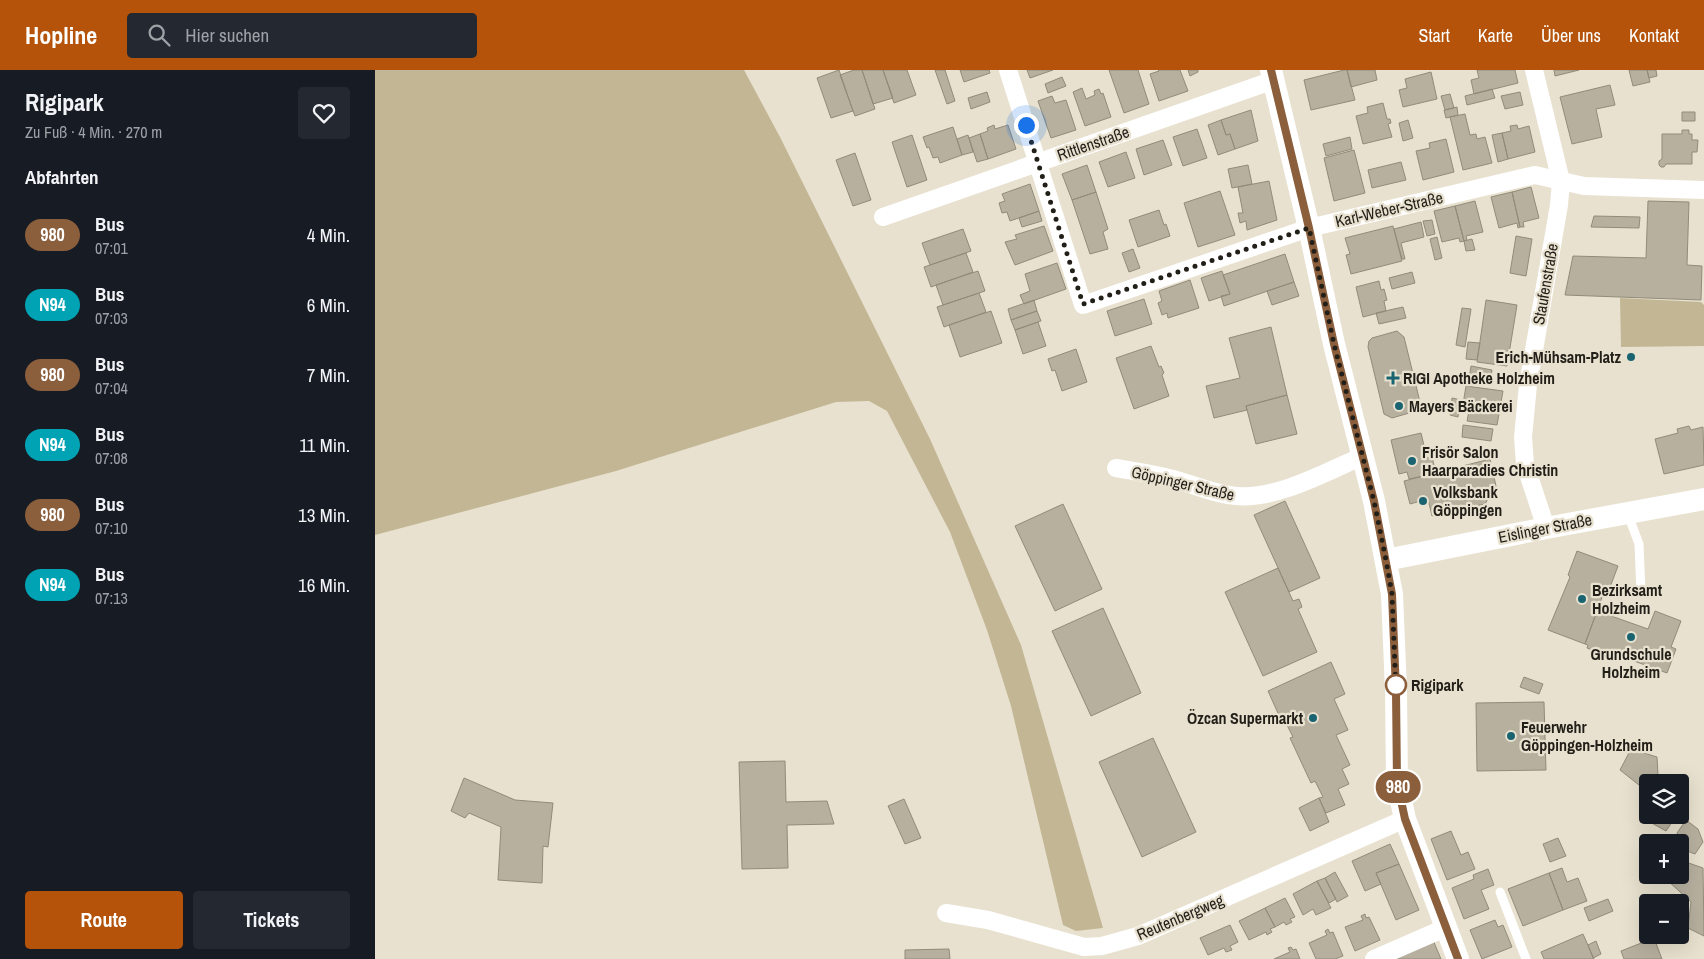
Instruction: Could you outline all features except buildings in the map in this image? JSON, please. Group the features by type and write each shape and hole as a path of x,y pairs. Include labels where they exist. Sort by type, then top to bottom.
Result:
{"street":[{"path":"1008,70 1038,162"},
{"name":"Staufenstraße","path":"1534,70 1561,181 1559,205 1528,385 1523,437 1525,464 1547,528"},
{"path":"1273,75 1334,344 1374,501 1392,594 1397,782 1405,819 1458,959"},
{"name":"Rittlenstraße","path":"883,217 1273,75"},
{"name":"Karl-Weber-Straße","path":"1038,162 1083,304 1309,228 1535,175 1584,186 1704,190"},
{"name":"Göppinger Straße","path":"1116,468 1170,478 1216,493 1237,496 1258,495 1280,490 1363,456"},
{"name":"Eislinger Straße","path":"1386,560 1627,512 1704,499"},
{"name":"Reutenbergweg","path":"946,913 988,920 1105,953 1138,936 1405,819"},
{"path":"1374,959 1445,928"}],"lane":[{"path":"1627,512 1639,544 1641,593"},
{"path":"1500,892 1526,959"}],"shaded area":[{"path":"375,70 744,70 781,139 930,439 1021,645 1103,928 1076,931 1063,925 1011,706 987,630 950,532 887,411 869,401 836,402 616,471 375,535"},
{"path":"1620,298 1701,302 1704,305 1704,346 1621,347"}],"bus line":[{"name":"980","path":"1271,70 1309,228 1334,344 1374,501 1392,594 1397,782 1405,819 1458,959"}],"place":[{"name":"Erich-Mühsam-Platz","path":"1631,357"},
{"name":"RIGI Apotheke Holzheim","path":"1393,378"},
{"name":"Mayers Bäckerei","path":"1399,406"},
{"name":"Frisör Salon Haarparadies Christin","path":"1412,461"},
{"name":"Volksbank Göppingen","path":"1423,501"},
{"name":"Bezirksamt Holzheim","path":"1582,599"},
{"name":"Grundschule Holzheim","path":"1631,637"},
{"name":"Rigipark","path":"1396,685"},
{"name":"Özcan Supermarkt","path":"1313,718"},
{"name":"Feuerwehr Göppingen-Holzheim","path":"1511,736"}],"route":[{"path":"1026,125 1083,304 1309,228 1334,344 1374,501 1386,560 1394,618 1396,691 1396,685"}]}
